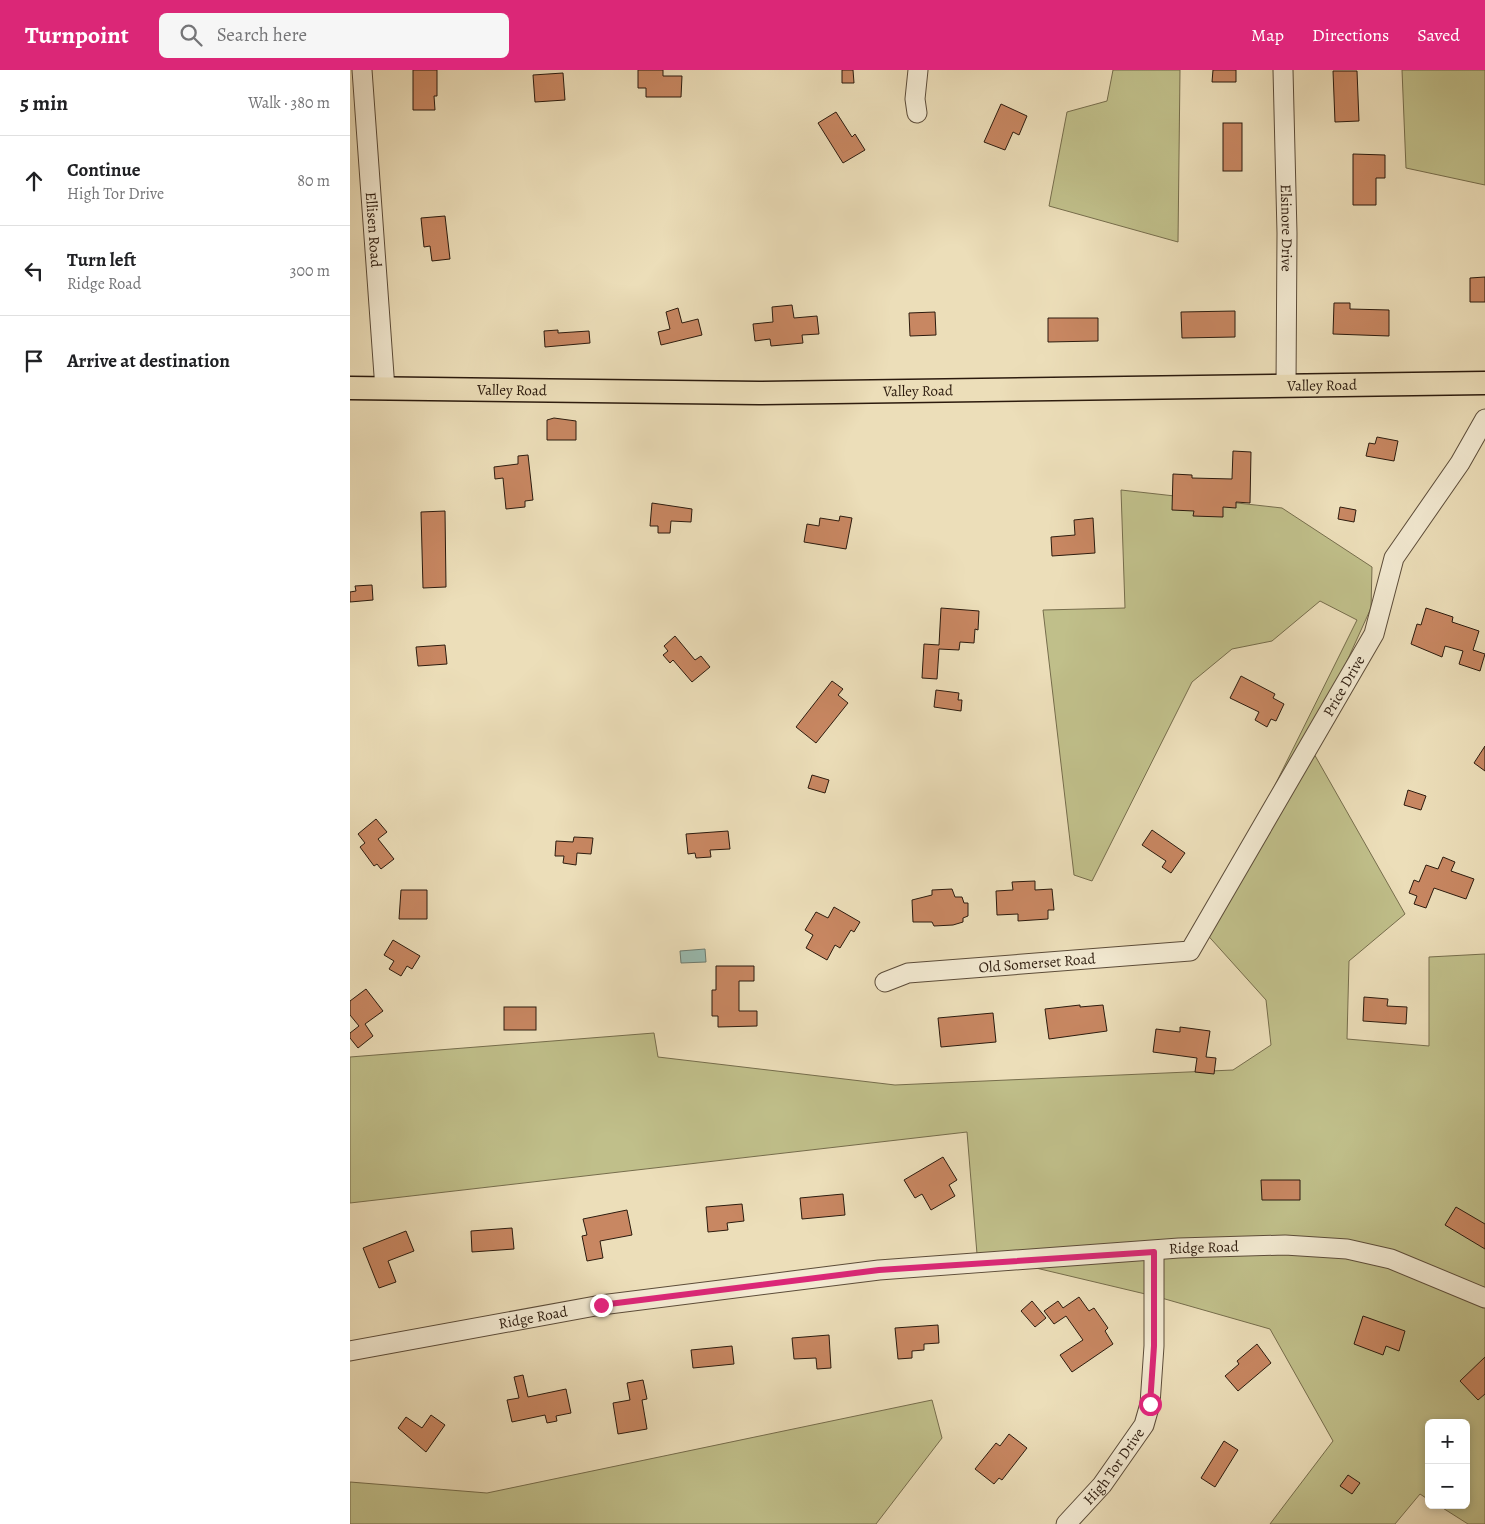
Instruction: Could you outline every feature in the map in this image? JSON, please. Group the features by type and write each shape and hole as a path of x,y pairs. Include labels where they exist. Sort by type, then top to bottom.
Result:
{"main road":[{"name":"Valley Road","path":"350,388 385,390 759,393 1485,383"}],"street":[{"name":"Ellisen Road","path":"362,70 385,390"},
{"path":"917,113 915,99 918,70"},
{"name":"Elsinore Drive","path":"1283,70 1287,233 1286,386"},
{"name":"Price Drive","path":"1190,951 1374,634 1394,558 1460,463 1485,419"},
{"name":"Old Somerset Road","path":"885,982 908,973 1190,951"},
{"name":"Ridge Road","path":"350,1352 601,1305 821,1277 879,1270 1154,1252 1179,1248 1285,1245 1347,1248 1391,1259 1485,1298"},
{"name":"High Tor Drive","path":"1066,1524 1102,1485 1144,1425 1150,1404 1154,1346 1154,1252"}],"shaded area":[{"path":"1113,70 1180,70 1178,242 1049,206 1067,112 1107,101"},
{"path":"1402,70 1485,70 1485,185 1406,168"},
{"path":"1121,490 1282,508 1372,567 1371,608 1309,745 1405,914 1349,961 1347,1039 1429,1046 1429,957 1485,954 1485,1524 1468,1524 1444,1509 1470,1509 1470,1419 1425,1419 1425,1497 1420,1494 1395,1524 1270,1524 1333,1441 1270,1329 1158,1297 977,1254 967,1132 350,1203 350,1057 654,1033 658,1057 895,1085 1233,1070 1271,1045 1266,1000 1203,930 1357,620 1320,601 1272,641 1232,649 1192,682 1092,881 1074,875 1043,610 1125,608"},
{"path":"932,1400 942,1438 876,1524 350,1524 350,1482 487,1493"}],"water":[{"path":"705,949 706,962 681,963 680,951"}],"building":[{"path":"413,70 437,70 437,96 434,96 435,110 413,110"},
{"path":"638,70 663,70 663,76 682,76 681,97 646,97 646,88 638,88"},
{"path":"842,70 853,70 854,83 842,83"},
{"path":"1213,70 1236,70 1236,82 1212,82"},
{"path":"1333,71 1357,71 1359,121 1335,122"},
{"path":"563,73 565,100 535,102 533,75"},
{"path":"1001,104 1027,116 1019,135 1013,132 1005,150 984,142"},
{"path":"836,112 852,137 855,134 865,150 843,163 818,123"},
{"path":"1223,123 1242,123 1242,171 1223,171"},
{"path":"1353,154 1385,155 1385,178 1376,178 1376,205 1353,205"},
{"path":"445,216 450,259 432,261 430,246 424,247 421,218"},
{"path":"1485,277 1485,302 1470,302 1470,278"},
{"path":"1334,303 1350,303 1350,309 1389,310 1389,336 1333,334"},
{"path":"792,305 794,318 817,316 819,334 802,335 803,343 771,346 770,339 755,341 753,324 773,322 772,307"},
{"path":"678,308 682,323 698,319 702,335 661,345 658,332 670,329 666,312"},
{"path":"1235,311 1235,337 1182,338 1181,312"},
{"path":"935,312 936,335 910,336 909,313"},
{"path":"1048,318 1098,318 1098,341 1048,342"},
{"path":"558,330 558,333 589,331 590,343 545,347 544,331"},
{"path":"554,418 576,421 576,440 547,440 547,420"},
{"path":"1377,437 1398,441 1394,461 1366,456 1369,443 1375,444"},
{"path":"1233,451 1251,452 1250,503 1236,502 1236,508 1223,507 1223,517 1193,516 1194,511 1172,510 1173,474 1192,475 1192,478 1232,479"},
{"path":"528,455 533,500 525,501 525,507 506,509 503,478 495,479 494,467 518,464 518,456"},
{"path":"652,503 692,509 691,522 671,521 670,533 658,533 658,526 650,526"},
{"path":"1340,507 1356,510 1354,522 1338,519"},
{"path":"445,511 446,587 423,588 421,512"},
{"path":"840,516 852,518 846,549 804,542 807,524 819,526 820,518 839,521"},
{"path":"1093,518 1095,553 1052,556 1051,537 1075,535 1074,520"},
{"path":"372,585 373,600 350,602 350,592 356,591 355,586"},
{"path":"941,608 979,611 978,630 975,629 974,643 960,642 959,650 939,649 937,679 922,678 924,644 939,645"},
{"path":"1426,608 1453,617 1452,622 1479,631 1473,650 1485,654 1480,671 1459,664 1463,651 1445,646 1442,657 1411,644 1417,624 1421,625"},
{"path":"675,636 695,660 701,656 710,667 692,682 673,660 670,663 663,655 668,651 664,646"},
{"path":"445,645 447,664 418,666 416,647"},
{"path":"1241,676 1275,694 1273,698 1284,704 1276,721 1271,719 1267,727 1255,720 1259,712 1230,698"},
{"path":"832,681 843,689 838,695 848,703 816,743 796,727"},
{"path":"936,690 959,693 958,700 962,700 961,711 934,707"},
{"path":"1485,746 1485,771 1474,763"},
{"path":"812,775 829,780 825,793 808,788"},
{"path":"1408,790 1426,796 1421,810 1404,805"},
{"path":"376,819 387,832 378,839 394,859 381,869 377,864 374,866 360,847 365,843 358,834"},
{"path":"1152,830 1185,853 1171,873 1162,867 1166,861 1142,845"},
{"path":"728,831 730,849 710,850 711,857 696,858 695,853 688,854 686,834"},
{"path":"574,837 593,838 591,854 577,853 576,865 563,863 564,856 555,856 556,841 573,842"},
{"path":"1443,857 1455,862 1451,871 1474,879 1466,899 1434,888 1426,908 1414,904 1417,896 1409,893 1414,880 1419,882 1426,865 1438,869"},
{"path":"1035,881 1035,890 1052,889 1054,910 1048,910 1048,919 1018,921 1018,914 997,915 996,891 1013,890 1012,882"},
{"path":"952,889 955,897 962,897 964,903 968,903 968,916 963,918 963,922 953,925 934,926 932,922 913,922 912,900 932,895 932,890"},
{"path":"401,890 427,890 427,919 399,919"},
{"path":"834,907 860,922 854,932 851,930 840,948 835,945 827,960 806,948 813,935 805,930 816,912 828,918"},
{"path":"393,940 420,956 412,969 407,966 401,976 389,969 394,961 384,955"},
{"path":"716,966 754,966 754,981 739,981 739,1011 757,1011 757,1026 718,1027 718,1016 712,1016 712,990 716,990"},
{"path":"366,989 383,1011 365,1024 373,1036 358,1048 350,1038 350,1033 359,1026 350,1015 350,1001"},
{"path":"1364,997 1388,999 1387,1006 1407,1007 1406,1024 1363,1021"},
{"path":"1080,1005 1080,1007 1103,1005 1107,1031 1049,1039 1045,1009"},
{"path":"504,1007 536,1007 536,1030 504,1030"},
{"path":"993,1013 996,1042 941,1047 938,1018"},
{"path":"1180,1027 1210,1031 1206,1057 1216,1058 1214,1074 1195,1072 1197,1058 1153,1052 1156,1029 1180,1032"},
{"path":"943,1157 957,1180 949,1185 955,1196 931,1210 922,1194 915,1198 904,1180"},
{"path":"1261,1180 1300,1180 1300,1200 1262,1200"},
{"path":"843,1194 845,1215 802,1219 800,1198"},
{"path":"742,1204 744,1221 727,1223 728,1230 708,1232 706,1207"},
{"path":"1456,1207 1485,1224 1485,1249 1445,1225"},
{"path":"627,1210 632,1235 600,1241 603,1258 587,1261 582,1236 587,1235 583,1219"},
{"path":"512,1228 514,1249 472,1252 471,1231"},
{"path":"406,1231 414,1251 388,1261 396,1282 379,1288 363,1248"},
{"path":"1079,1297 1089,1311 1094,1308 1108,1328 1105,1331 1113,1344 1072,1372 1060,1355 1083,1340 1066,1316 1054,1324 1044,1311 1058,1301 1063,1308"},
{"path":"1032,1301 1046,1318 1035,1327 1021,1311"},
{"path":"1363,1316 1405,1331 1399,1351 1386,1346 1383,1355 1354,1344"},
{"path":"938,1325 939,1343 924,1344 924,1350 912,1351 912,1358 898,1359 895,1328"},
{"path":"829,1335 831,1368 817,1369 816,1358 794,1359 792,1338"},
{"path":"1257,1344 1271,1363 1238,1391 1225,1376 1239,1364 1237,1361"},
{"path":"732,1346 734,1364 693,1368 691,1350"},
{"path":"1485,1357 1485,1394 1478,1400 1460,1381"},
{"path":"523,1375 528,1397 566,1389 571,1413 556,1416 557,1421 547,1423 545,1415 512,1422 507,1400 519,1398 514,1377"},
{"path":"643,1380 647,1399 642,1400 647,1429 618,1434 613,1403 630,1400 627,1383"},
{"path":"431,1415 445,1425 426,1452 398,1428 406,1417 422,1428"},
{"path":"1009,1434 1027,1448 1002,1480 999,1478 994,1484 975,1469 996,1443 1000,1446"},
{"path":"1224,1441 1238,1450 1215,1487 1201,1478"},
{"path":"1348,1475 1360,1483 1352,1494 1340,1486"}],"route":[{"path":"601,1305 879,1270 1154,1252 1154,1346 1150,1404"}]}
